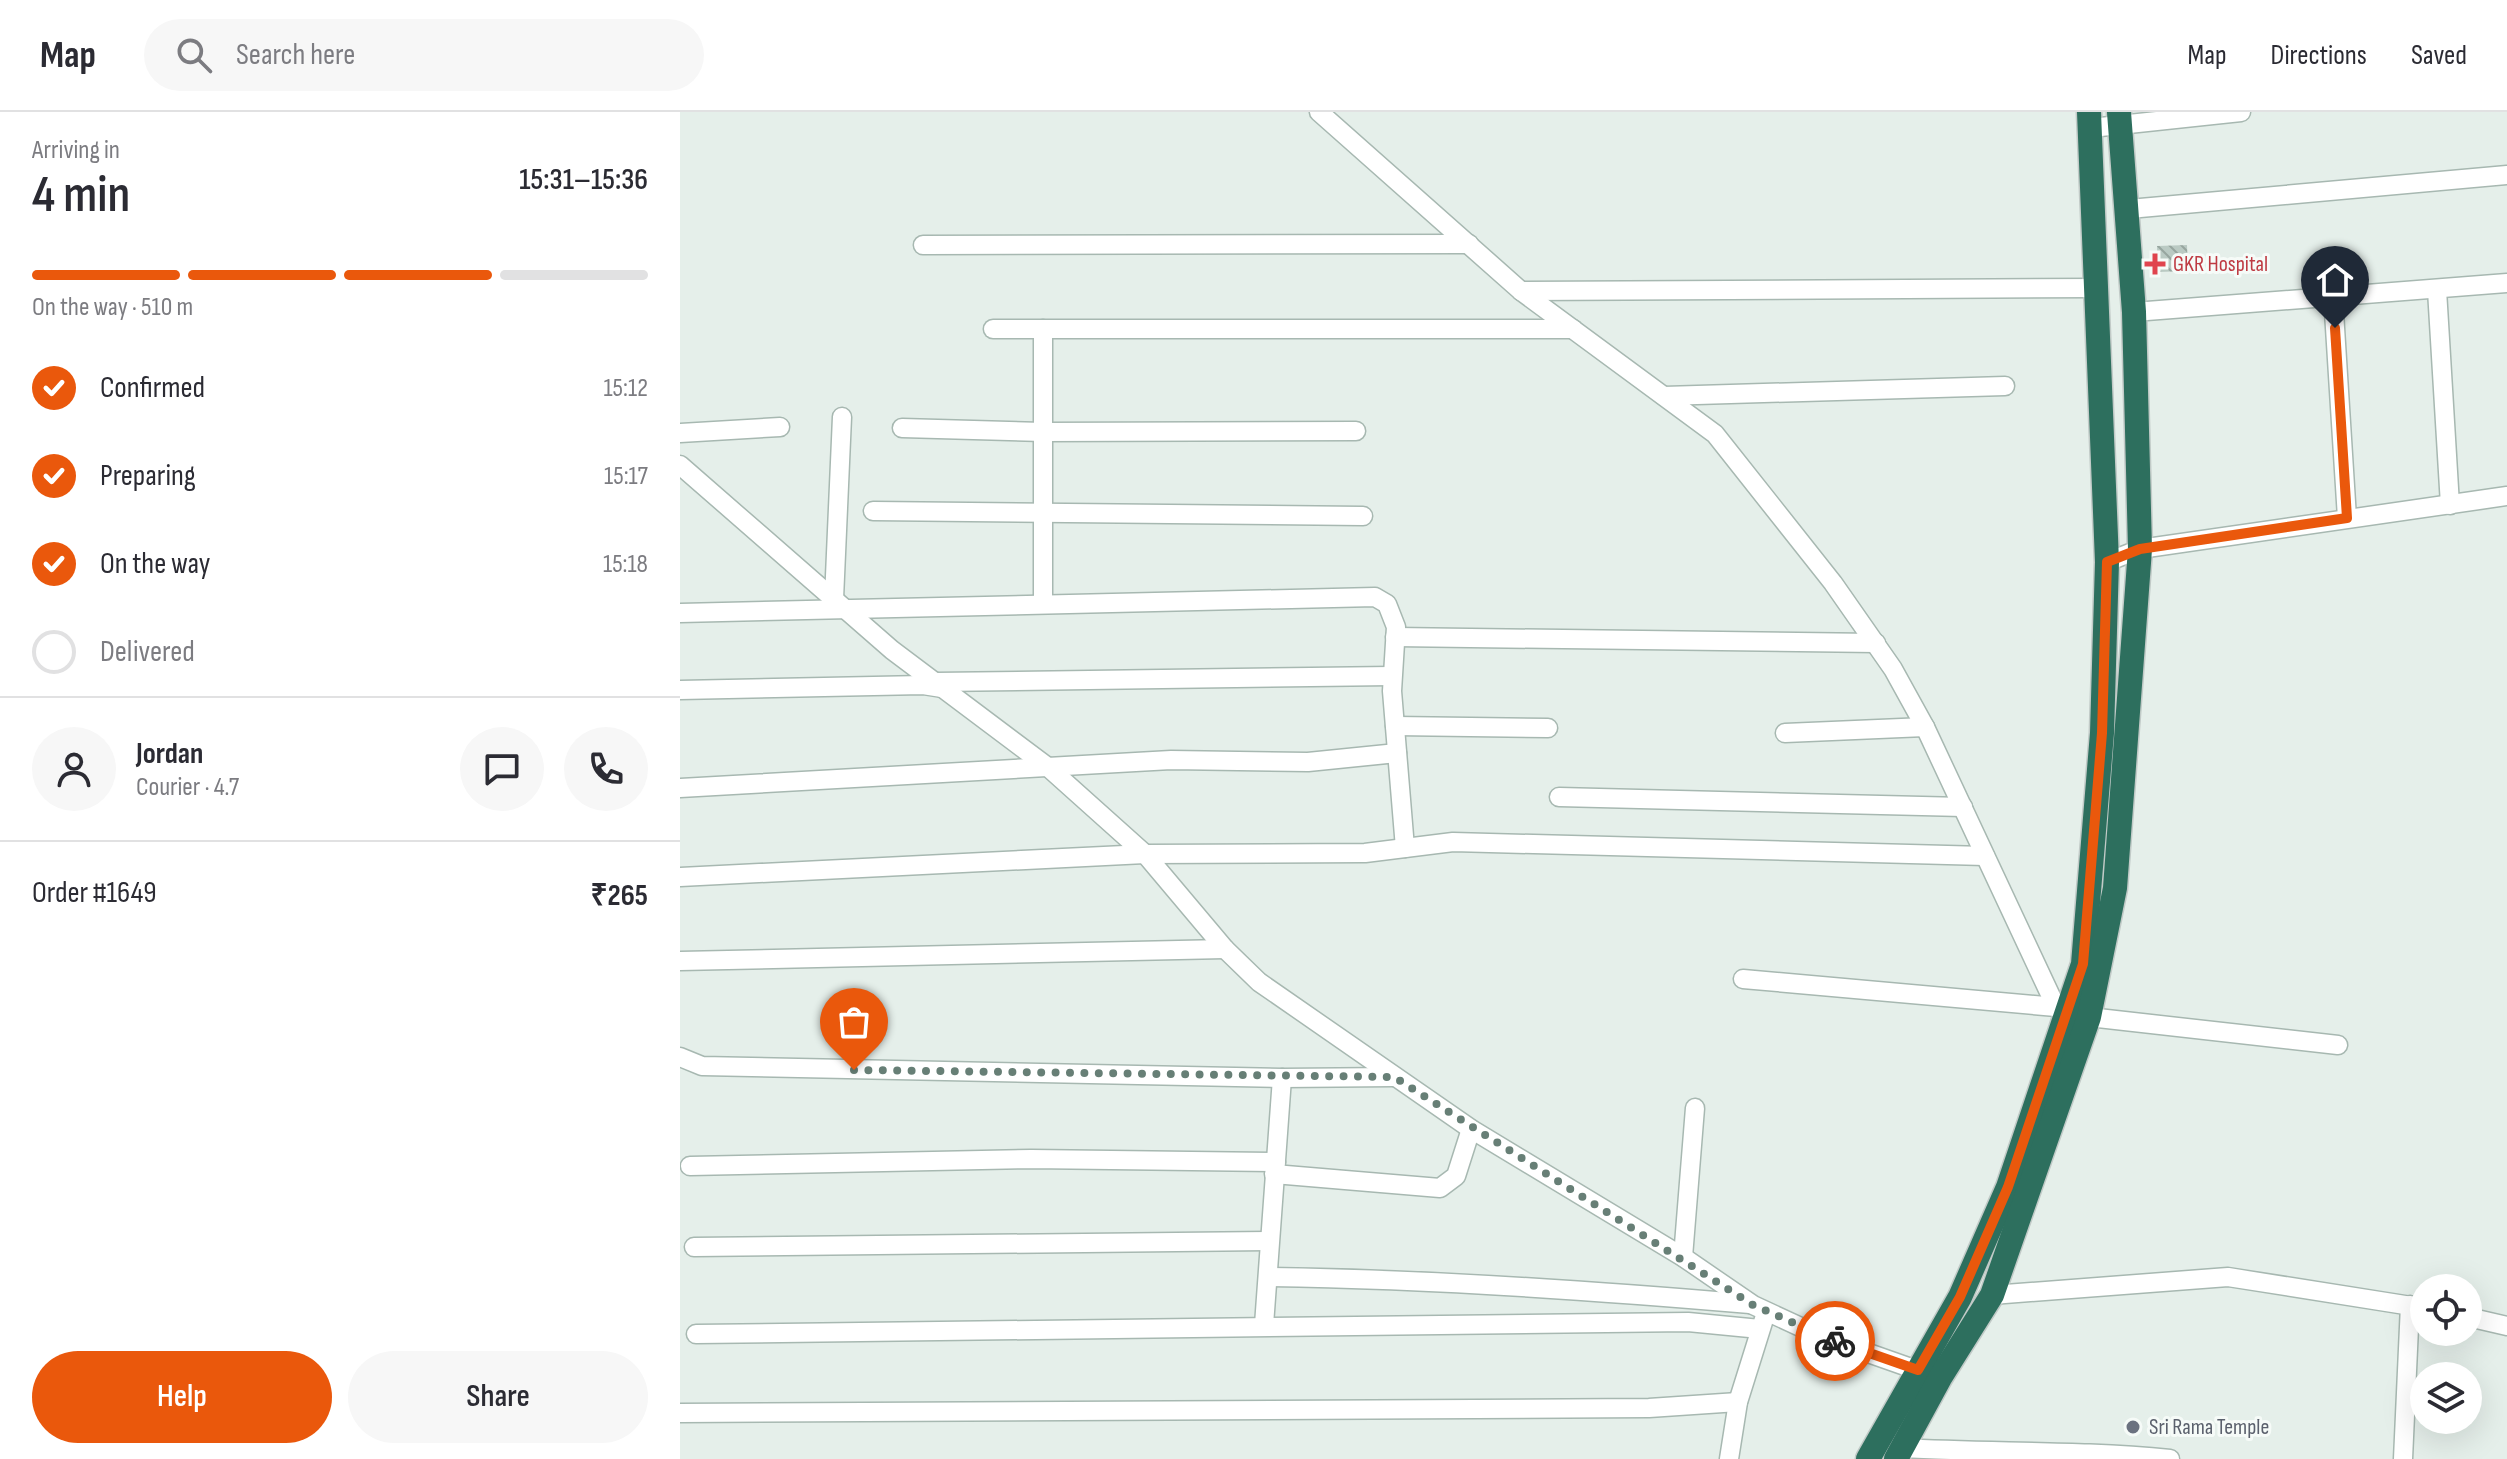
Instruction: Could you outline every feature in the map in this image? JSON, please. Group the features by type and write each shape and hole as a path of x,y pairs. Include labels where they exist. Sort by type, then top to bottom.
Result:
{"highway":[{"path":"1899,1454 1960,1297 2008,1187 2115,888 2140,549 2134,312 2129,209 2120,119"},
{"path":"1868,1459 1929,1374 1992,1295 2083,964 2102,733 2107,562 2090,120"}],"street":[{"path":"1319,112 1521,291 1715,434 1876,643 1925,727 1985,856 2071,1012"},
{"path":"2090,120 2241,112"},
{"path":"2129,209 2507,175"},
{"path":"923,245 1469,244"},
{"path":"2134,312 2507,283"},
{"path":"1521,291 2097,288"},
{"path":"2437,290 2450,505"},
{"path":"2333,296 2347,518"},
{"path":"993,329 1573,329"},
{"path":"1043,329 1043,603"},
{"path":"1664,396 2005,386"},
{"path":"841,604 842,417"},
{"path":"680,433 780,427"},
{"path":"902,428 1043,432 1356,431"},
{"path":"680,465 841,604 1049,768 1145,854 1225,949 1259,982 1471,1129 1683,1257 1760,1315"},
{"path":"2107,562 2140,549 2507,496"},
{"path":"873,511 1043,510 1363,516"},
{"path":"680,613 841,604 1043,603 1361,594 1375,597 1387,604 1394,616 1392,676 1405,848"},
{"path":"1395,637 1876,643"},
{"path":"680,690 1392,676"},
{"path":"1395,726 1548,728"},
{"path":"1785,733 1925,727"},
{"path":"680,788 1198,759 1308,762 1397,753"},
{"path":"1559,797 1963,807"},
{"path":"680,877 1145,854 1365,853 1453,842 1985,856"},
{"path":"680,961 1225,949"},
{"path":"1743,979 2071,1012 2338,1045"},
{"path":"680,1057 702,1066 1282,1078 1394,1077"},
{"path":"1264,1325 1282,1078"},
{"path":"1683,1257 1695,1108"},
{"path":"690,1166 1057,1158 1275,1168 1440,1188 1456,1176 1471,1129"},
{"path":"694,1247 1268,1241"},
{"path":"1268,1277 1413,1278 1555,1286 1760,1315 1929,1374"},
{"path":"1992,1295 2228,1277 2410,1305"},
{"path":"696,1334 1264,1325 1519,1327 1688,1322 1760,1315"},
{"path":"1729,1459 1738,1402 1760,1315"},
{"path":"2482,1320 2507,1326"},
{"path":"2403,1459 2413,1346"},
{"path":"680,1413 1649,1408 1738,1402"},
{"path":"1899,1454 2170,1459"}],"building":[{"path":"2187,245 2188,271 2158,272 2157,246"}],"way so far":[{"path":"854,1070 1282,1078 1394,1077 1471,1129 1612,1214 1753,1305 1835,1341"}],"place":[{"name":"GKR Hospital","path":"2155,264"},
{"name":"Sri Rama Temple","path":"2133,1427"}],"route":[{"path":"1835,1341 1918,1370 1960,1297 2008,1187 2083,964 2102,733 2107,562 2140,549 2347,518 2335,328"}]}
